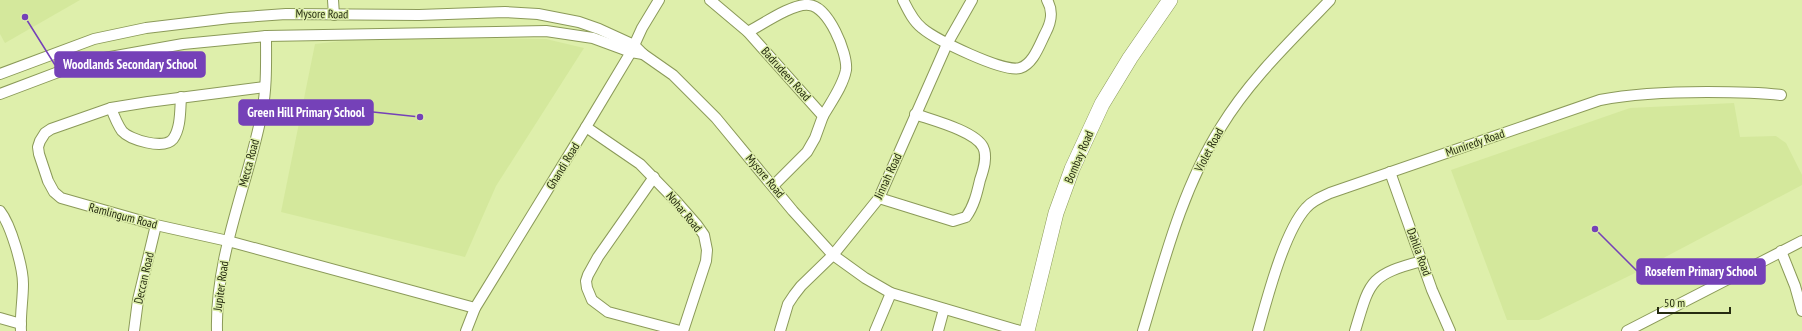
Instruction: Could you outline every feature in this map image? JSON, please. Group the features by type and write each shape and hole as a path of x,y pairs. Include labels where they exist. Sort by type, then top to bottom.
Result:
{"street":[{"path":"333,0 334,15"},
{"name":"Ghandi Road","path":"466,331 475,308 586,127 659,0"},
{"name":"Badrudeen Road","path":"710,0 748,32 823,116"},
{"path":"903,0 915,21 921,27 947,44 1012,69 1024,66 1036,53 1050,25 1052,12 1047,0"},
{"name":"Jinnah Road","path":"780,331 788,304 794,295 801,286 833,255 879,198 947,44 972,0"},
{"name":"Bombay Road","path":"1027,331 1056,213 1072,169 1102,104 1130,58 1170,0"},
{"name":"Violet Road","path":"1143,331 1184,202 1195,174 1221,126 1260,75 1330,0"},
{"path":"748,32 794,8 802,5 815,6 827,17 843,52 846,63 843,79 823,116 815,138 807,152 773,186"},
{"name":"Mysore Road","path":"0,74 74,45 146,28 237,17 286,14 419,15 505,12 538,14 579,22 599,28 643,54 673,75 716,118 833,255 865,278 891,294 1020,331"},
{"name":"Mysore Road","path":"0,94 69,68 121,55 211,40 266,36 546,31 592,38 632,48"},
{"name":"Mecca Road","path":"228,241 263,111 266,36"},
{"name":"Ramlingum Road","path":"265,87 181,97 111,108 62,125 44,133 38,147 41,163 54,192 61,198 156,225 228,241 475,308"},
{"name":"Muniredy Road","path":"1258,331 1285,249 1297,220 1307,207 1330,193 1600,100 1628,94 1656,92 1757,92 1781,95"},
{"path":"111,108 122,131 129,137 138,140 166,144 171,141 177,131 180,118 181,97"},
{"path":"879,198 953,221 966,217 974,202 985,160 983,146 978,140 969,134 915,114"},
{"name":"Nohar Road","path":"586,127 624,151 654,177 697,225 704,235 706,244 706,261 681,331"},
{"name":"Dahlia Road","path":"1390,172 1447,330"},
{"path":"654,177 598,257 588,275 586,281 587,288 592,300 608,312 681,331"},
{"path":"0,211 7,225 21,267 23,284 21,328 0,318"},
{"name":"Deccan Road","path":"134,331 138,300 156,225"},
{"name":"Jupiter Road","path":"217,331 219,284 228,241"},
{"path":"1628,331 1802,241"},
{"path":"1781,252 1795,286 1802,311"},
{"path":"1355,331 1363,302 1377,278 1395,268 1422,261"},
{"path":"875,331 891,294"},
{"path":"938,331 944,309"}],"shaded area":[{"path":"0,0 80,0 5,43 0,34"},
{"path":"379,37 546,39 584,48 496,186 465,257 281,212 315,44"},
{"path":"1734,103 1740,137 1776,136 1786,143 1802,175 1802,185 1633,274 1539,320 1507,320 1451,170 1630,108"}],"place":[{"name":"Woodlands Secondary School","path":"25,17"},
{"name":"Green Hill Primary School","path":"420,117"},
{"name":"Rosefern Primary School","path":"1595,229"}]}
